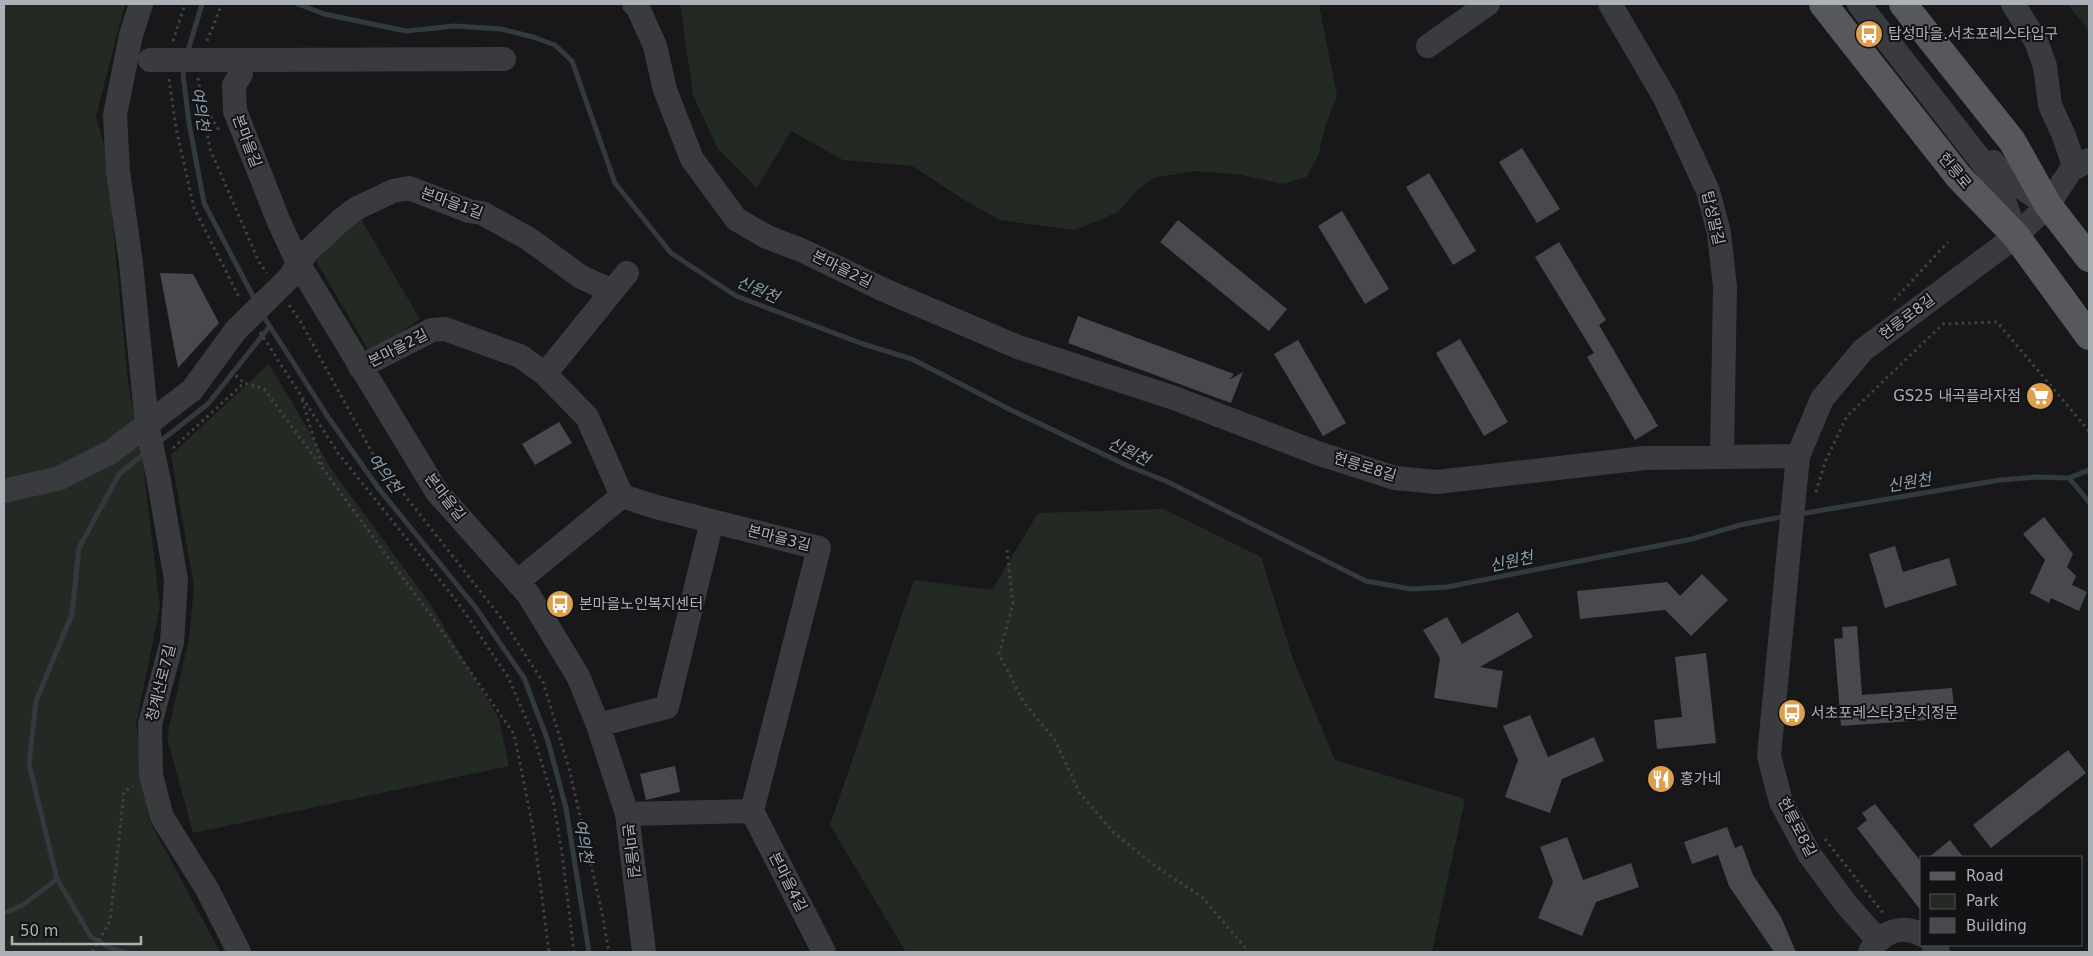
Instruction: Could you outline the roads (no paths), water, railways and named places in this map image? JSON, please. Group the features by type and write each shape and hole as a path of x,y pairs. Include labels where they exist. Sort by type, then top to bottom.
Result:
{"main road":[{"name":"헌릉로","path":"1823,4 1959,177 2016,236 2089,336"},
{"path":"1903,4 2012,141 2048,205 2089,258"}],"street":[{"name":"청계산로7길","path":"141,4 131,35 115,115 118,171 148,430 176,580 172,642 150,724 151,775 162,817 207,889 240,952"},
{"name":"본마을2길","path":"634,4 638,8 655,46 665,90 692,159 736,219 767,237 800,250 884,290 982,330"},
{"path":"1428,46 1488,4"},
{"name":"탑성말길","path":"1610,4 1665,98 1708,190 1719,233 1725,287 1722,456"},
{"path":"1859,4 1997,181 2016,236"},
{"path":"1869,4 2004,176 2048,205"},
{"path":"2013,4 2036,41 2045,66 2050,105 2064,136 2082,164"},
{"path":"126,60 159,66 236,67 504,59"},
{"name":"본마을길","path":"236,67 234,85 235,111 279,222 286,274 360,367 438,492 520,580 578,676 598,724 627,814 644,952"},
{"name":"헌릉로8길","path":"1874,946 1809,854 1781,802 1769,756 1798,456 1822,399 1863,350 2016,236 2048,205 2071,170 2082,164"},
{"name":"본마을1길","path":"148,430 192,390 236,330 286,274 341,220 357,208 393,191 409,188 469,211 482,213 529,239 581,278 612,291"},
{"path":"545,374 627,273"},
{"name":"본마을2길","path":"360,367 432,330 445,329 520,356 545,374 587,417 622,496"},
{"name":"헌릉로8길","path":"982,330 1018,347 1174,398 1320,454 1396,478 1437,482 1645,458 1798,456"},
{"path":"4,491 60,478 111,452 148,430"},
{"path":"520,580 622,496"},
{"name":"본마을3길","path":"622,496 656,507 819,548 754,800"},
{"path":"598,724 668,707 712,521"},
{"path":"627,814 754,800"},
{"name":"본마을4길","path":"754,800 824,952"},
{"path":"1874,946 1892,932 1904,929 1920,934"}],"waterway":[{"name":"여의천","path":"187,54 202,4"},
{"name":"신원천","path":"298,4 324,14 406,31 455,26 501,29 555,45 572,61 615,183 671,253 736,296 863,344 912,359 1011,410 1128,466 1166,481 1366,581 1411,589 1447,587 1692,539 1740,525 1786,516"},
{"name":"여의천","path":"184,67 183,74 189,123 204,203 256,302"},
{"name":"여의천","path":"262,314 328,417 379,489 476,608 524,678 548,741 566,808 589,952"},
{"path":"158,443 208,404 269,327"},
{"path":"124,952 112,949 91,937 57,879 29,764 36,701 72,614 79,548 119,474 145,453"},
{"name":"신원천","path":"1800,514 2000,480 2036,477 2069,478 2089,470"},
{"path":"2069,478 2089,502"},
{"path":"4,913 23,905 57,879"}],"place":[{"name":"탑성마을.서초포레스타입구","path":"1869,34"},
{"name":"GS25 내곡플라자점","path":"2040,396"},
{"name":"본마을노인복지센터","path":"560,604"},
{"name":"서초포레스타3단지정문","path":"1792,713"},
{"name":"홍가네","path":"1661,779"}]}
